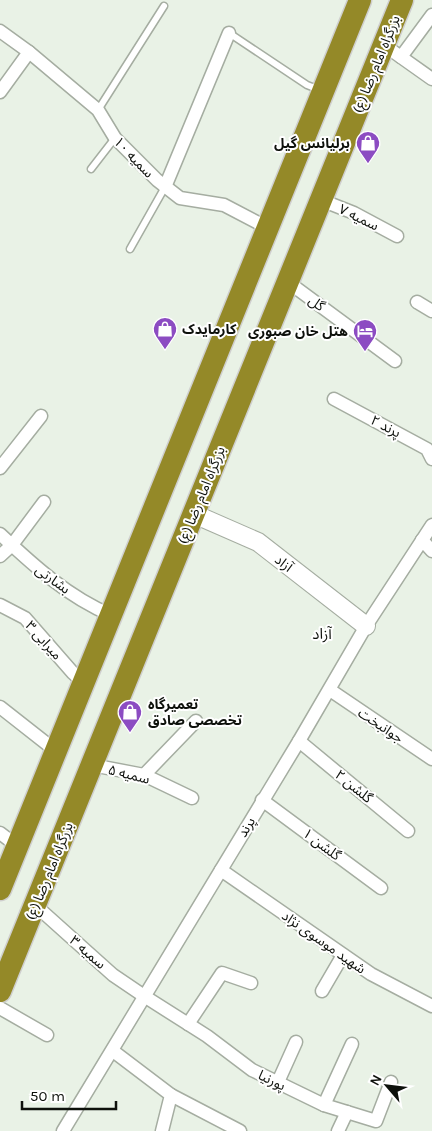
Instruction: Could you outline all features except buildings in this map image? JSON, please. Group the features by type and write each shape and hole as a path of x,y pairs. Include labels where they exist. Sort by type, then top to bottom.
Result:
{"highway":[{"path":"0,889 9,839 56,751 360,0"},
{"name":"بزرگراه امام رضا (ع)","path":"0,991 321,200 392,51 402,0"}],"street":[{"path":"432,15 392,51 432,78"},
{"name":"سمیه ۱۰","path":"0,31 29,52 98,110 115,138 165,187 180,198 224,205 268,228"},
{"path":"165,187 229,33"},
{"path":"0,92 29,52"},
{"name":"سمیه ۷","path":"321,200 354,213 397,236"},
{"name":"گل","path":"288,282 395,361"},
{"path":"418,302 432,311"},
{"name":"پرند ۲","path":"334,399 428,449 432,459"},
{"path":"0,468 41,416"},
{"path":"0,556 12,545 44,502"},
{"name":"آزاد","path":"194,514 258,542 366,626"},
{"name":"پرند","path":"63,1131 330,690 366,626 432,525"},
{"name":"بشارتی","path":"0,534 38,570 93,607 111,615"},
{"path":"422,540 432,550"},
{"name":"میرابی ۳","path":"0,605 26,618 73,673 84,683"},
{"name":"جوانبخت","path":"330,690 432,760"},
{"path":"0,706 56,751"},
{"path":"144,775 196,722"},
{"name":"گلشن ۲","path":"299,741 408,831"},
{"name":"سمیه ۵","path":"92,765 144,775 192,798"},
{"name":"گلشن ۱","path":"262,800 381,888"},
{"name":"شهید موسوی نژاد","path":"221,870 371,974 432,1006"},
{"name":"سمیه ۳","path":"35,905 113,974 144,996"},
{"path":"322,991 343,955"},
{"path":"188,1024 222,973 252,984"},
{"name":"پورنیا","path":"144,996 188,1024 252,1070 324,1105 376,1121 391,1082"},
{"path":"0,1008 46,1034"},
{"path":"278,1082 296,1042"},
{"path":"324,1105 352,1044"},
{"path":"113,1050 171,1095 240,1131"},
{"path":"162,1131 171,1095"},
{"path":"338,1131 347,1112"}],"lane":[{"path":"98,110 164,6"},
{"path":"229,33 307,85 323,92"},
{"path":"91,169 115,138"},
{"path":"130,250 165,187"}],"place":[{"name":"برلیانس گیل","path":"368,164"},
{"name":"کارمایدک","path":"165,350"},
{"name":"هتل خان صبوری","path":"365,352"},
{"name":"تعمیرگاه تخصصی صادق","path":"130,733"}],"district":[{"name":"آزاد","path":"322,634"}]}
